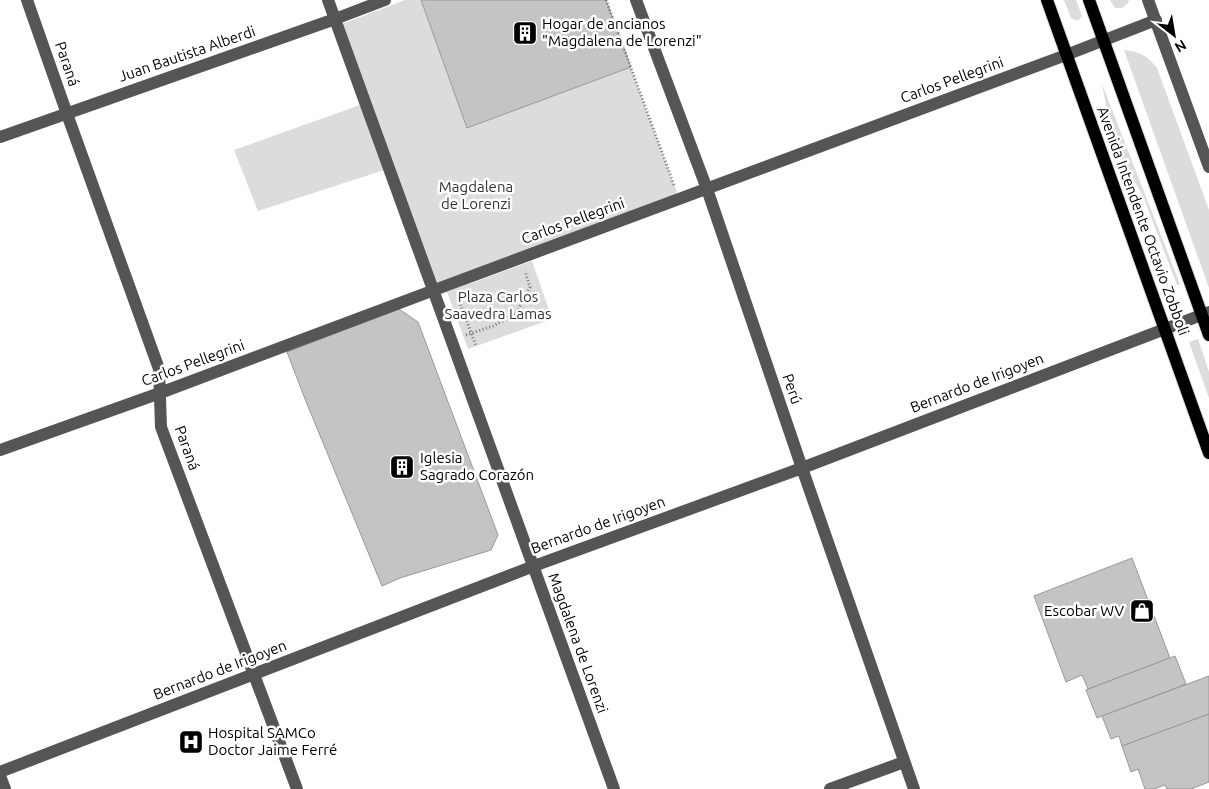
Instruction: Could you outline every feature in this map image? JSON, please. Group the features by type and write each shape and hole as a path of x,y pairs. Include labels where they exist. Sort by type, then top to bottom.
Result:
{"main road":[{"name":"Avenida Intendente Octavio Zobboli","path":"1046,0 1209,453"},
{"name":"Avenida Intendente Octavio Zobboli","path":"1089,0 1205,313 1209,336"}],"street":[{"name":"Paraná","path":"27,0 159,369 161,427 297,789"},
{"name":"Magdalena de Lorenzi","path":"328,0 614,789"},
{"name":"Juan Bautista Alberdi","path":"0,137 385,0"},
{"name":"Perú","path":"636,0 707,189 914,789"},
{"path":"1148,0 1208,161"},
{"name":"Carlos Pellegrini","path":"0,450 160,393 1156,20"},
{"name":"Bernardo de Irigoyen","path":"0,772 534,566 802,468 1205,313"},
{"path":"830,789 904,762"},
{"path":"0,776 5,789"}],"path":[{"path":"606,0 675,186"},
{"path":"463,336 493,326 516,314 530,287 524,264"},
{"path":"457,295 476,346"}],"green space":[{"name":"Magdalena de Lorenzi","path":"405,0 421,0 467,128 631,67 678,195 436,283 342,24"},
{"path":"1064,0 1076,0 1082,16 1078,21 1071,18"},
{"path":"1110,0 1129,0 1122,8 1115,8"},
{"path":"1124,50 1143,55 1157,68 1209,210 1209,288"},
{"path":"1102,84 1180,284 1177,285 1143,196 1113,144"},
{"path":"360,105 384,170 258,211 234,150"},
{"name":"Plaza Carlos Saavedra Lamas","path":"532,261 552,319 468,349 447,292"},
{"path":"1198,339 1209,372 1209,398 1189,342"}],"building":[{"name":"Hogar de ancianos \"Magdalena de Lorenzi\"","path":"421,0 606,0 631,67 467,128"},
{"name":"Iglesia Sagrado Corazón","path":"399,309 418,322 498,535 491,550 400,578 382,586 287,352"},
{"path":"1132,558 1170,658 1088,689 1082,675 1066,682 1034,596"},
{"path":"1175,656 1186,684 1097,718 1086,690"},
{"path":"1209,676 1209,714 1122,746 1119,736 1111,739 1102,716"},
{"path":"1209,714 1209,782 1191,789 1167,789 1165,785 1154,789 1145,789 1138,769 1131,772 1122,746"}],"place":[{"name":"Hogar de ancianos \"Magdalena de Lorenzi\"","path":"525,33"},
{"name":"Iglesia Sagrado Corazón","path":"402,467"},
{"name":"Escobar WV","path":"1142,611"},
{"name":"Hospital SAMCo Doctor Jaime Ferré","path":"191,742"}]}
